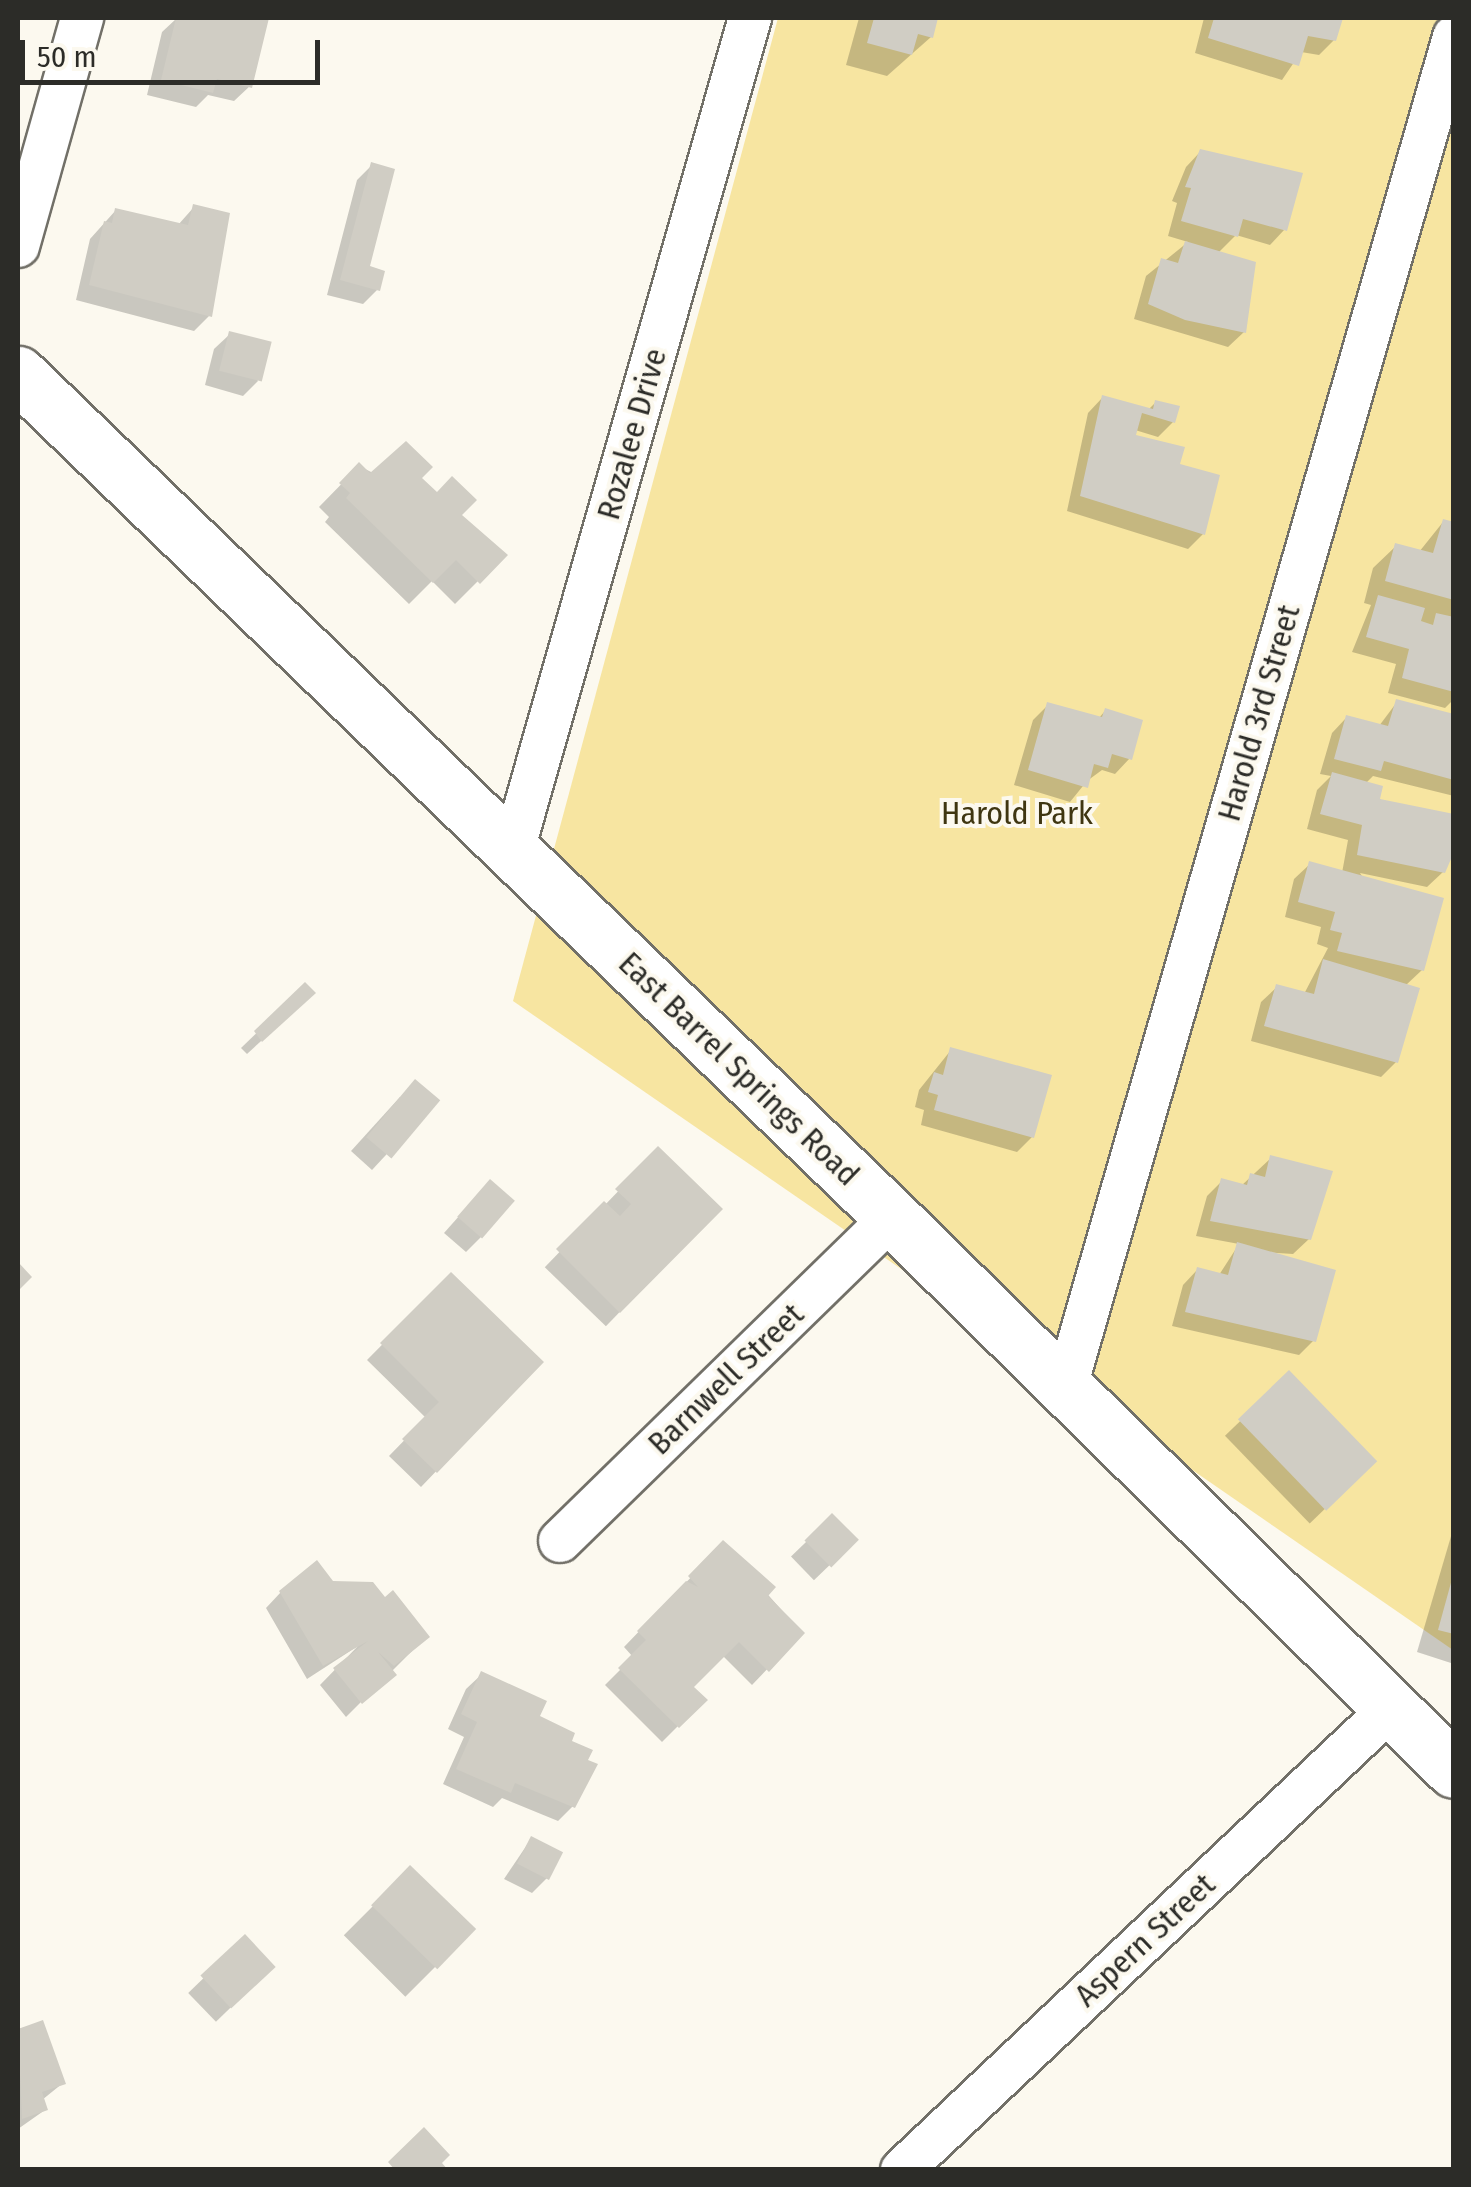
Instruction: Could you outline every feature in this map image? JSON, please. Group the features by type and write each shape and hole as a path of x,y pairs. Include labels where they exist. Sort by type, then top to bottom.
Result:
{"street":[{"path":"18,246 82,18"},
{"name":"Rozalee Drive","path":"513,850 750,18"},
{"name":"Harold 3rd Street","path":"1065,1390 1454,37"},
{"name":"East Barrel Springs Road","path":"18,374 892,1217 1388,1710 1454,1770"},
{"name":"Barnwell Street","path":"560,1541 892,1217"},
{"name":"Aspern Street","path":"902,2170 1388,1710"}],"green space":[{"name":"Harold Park","path":"778,18 1453,18 1453,1650 513,1001"}],"building":[{"path":"176,18 269,18 252,88 217,79 213,93 161,80"},
{"path":"874,18 938,18 933,38 918,34 912,55 867,43"},
{"path":"1214,18 1343,18 1336,41 1308,36 1299,66 1208,38"},
{"path":"1200,149 1303,173 1287,231 1243,219 1238,237 1181,221 1191,188 1185,187"},
{"path":"371,162 395,169 370,266 385,271 380,291 340,280"},
{"path":"193,204 230,213 212,317 89,285 104,221 112,223 115,208 188,225"},
{"path":"1185,241 1256,262 1246,333 1185,320 1148,304 1161,258 1178,263"},
{"path":"229,331 272,342 262,381 219,371"},
{"path":"1102,395 1153,409 1155,400 1180,406 1175,423 1142,413 1136,435 1185,447 1180,464 1220,475 1205,535 1080,496"},
{"path":"406,441 433,467 422,478 437,492 452,476 477,500 462,515 508,555 480,584 456,560 433,583 346,498 350,493 339,483 359,462 370,473"},
{"path":"1443,519 1454,522 1454,600 1385,581 1395,543 1433,553"},
{"path":"1378,595 1425,608 1421,621 1433,625 1436,613 1454,617 1454,692 1402,678 1409,649 1366,637"},
{"path":"1396,699 1454,714 1454,780 1384,761 1381,771 1334,759 1346,715 1388,726"},
{"path":"1047,702 1102,717 1105,708 1143,720 1132,760 1112,754 1108,768 1094,764 1088,788 1028,770"},
{"path":"1332,772 1383,786 1380,799 1454,814 1454,852 1445,873 1357,855 1362,825 1320,814"},
{"path":"1309,861 1444,898 1424,971 1337,951 1342,933 1330,930 1335,912 1298,902"},
{"path":"1323,959 1420,988 1398,1063 1264,1026 1276,984 1314,994"},
{"path":"305,982 316,993 262,1042 254,1031"},
{"path":"950,1047 1052,1075 1034,1138 934,1110 938,1095 928,1092 934,1072 943,1075"},
{"path":"415,1079 440,1100 391,1158 366,1137"},
{"path":"658,1146 723,1209 620,1313 556,1249 604,1201 620,1216 631,1204 615,1189"},
{"path":"1270,1155 1333,1171 1311,1240 1210,1221 1221,1178 1247,1185 1250,1173 1265,1177"},
{"path":"490,1179 515,1201 482,1238 457,1217"},
{"path":"1237,1242 1336,1270 1316,1342 1185,1312 1197,1267 1228,1275"},
{"path":"18,1262 32,1277 18,1291"},
{"path":"451,1272 544,1362 437,1473 402,1439 439,1402 380,1343"},
{"path":"1289,1370 1377,1461 1326,1511 1238,1419"},
{"path":"832,1513 859,1540 831,1567 804,1541"},
{"path":"723,1540 776,1587 768,1596 805,1633 769,1672 739,1642 694,1687 708,1700 679,1728 618,1668 646,1640 637,1631 686,1581 698,1587 688,1576"},
{"path":"317,1560 333,1581 373,1582 385,1597 393,1590 430,1637 394,1666 378,1652 397,1675 362,1704 333,1668 368,1641 323,1666 279,1591"},
{"path":"1454,1579 1454,1634 1438,1630"},
{"path":"481,1671 547,1701 540,1716 575,1733 572,1741 593,1750 588,1760 598,1764 575,1808 515,1783 511,1793 456,1769 477,1722 461,1714"},
{"path":"531,1836 563,1852 549,1880 517,1864"},
{"path":"410,1865 476,1929 437,1969 371,1905"},
{"path":"245,1934 276,1967 231,2009 200,1976"},
{"path":"43,2020 66,2084 42,2092 48,2110 22,2119 18,2029"},
{"path":"424,2127 450,2155 442,2163 448,2170 395,2170 388,2162"}]}
